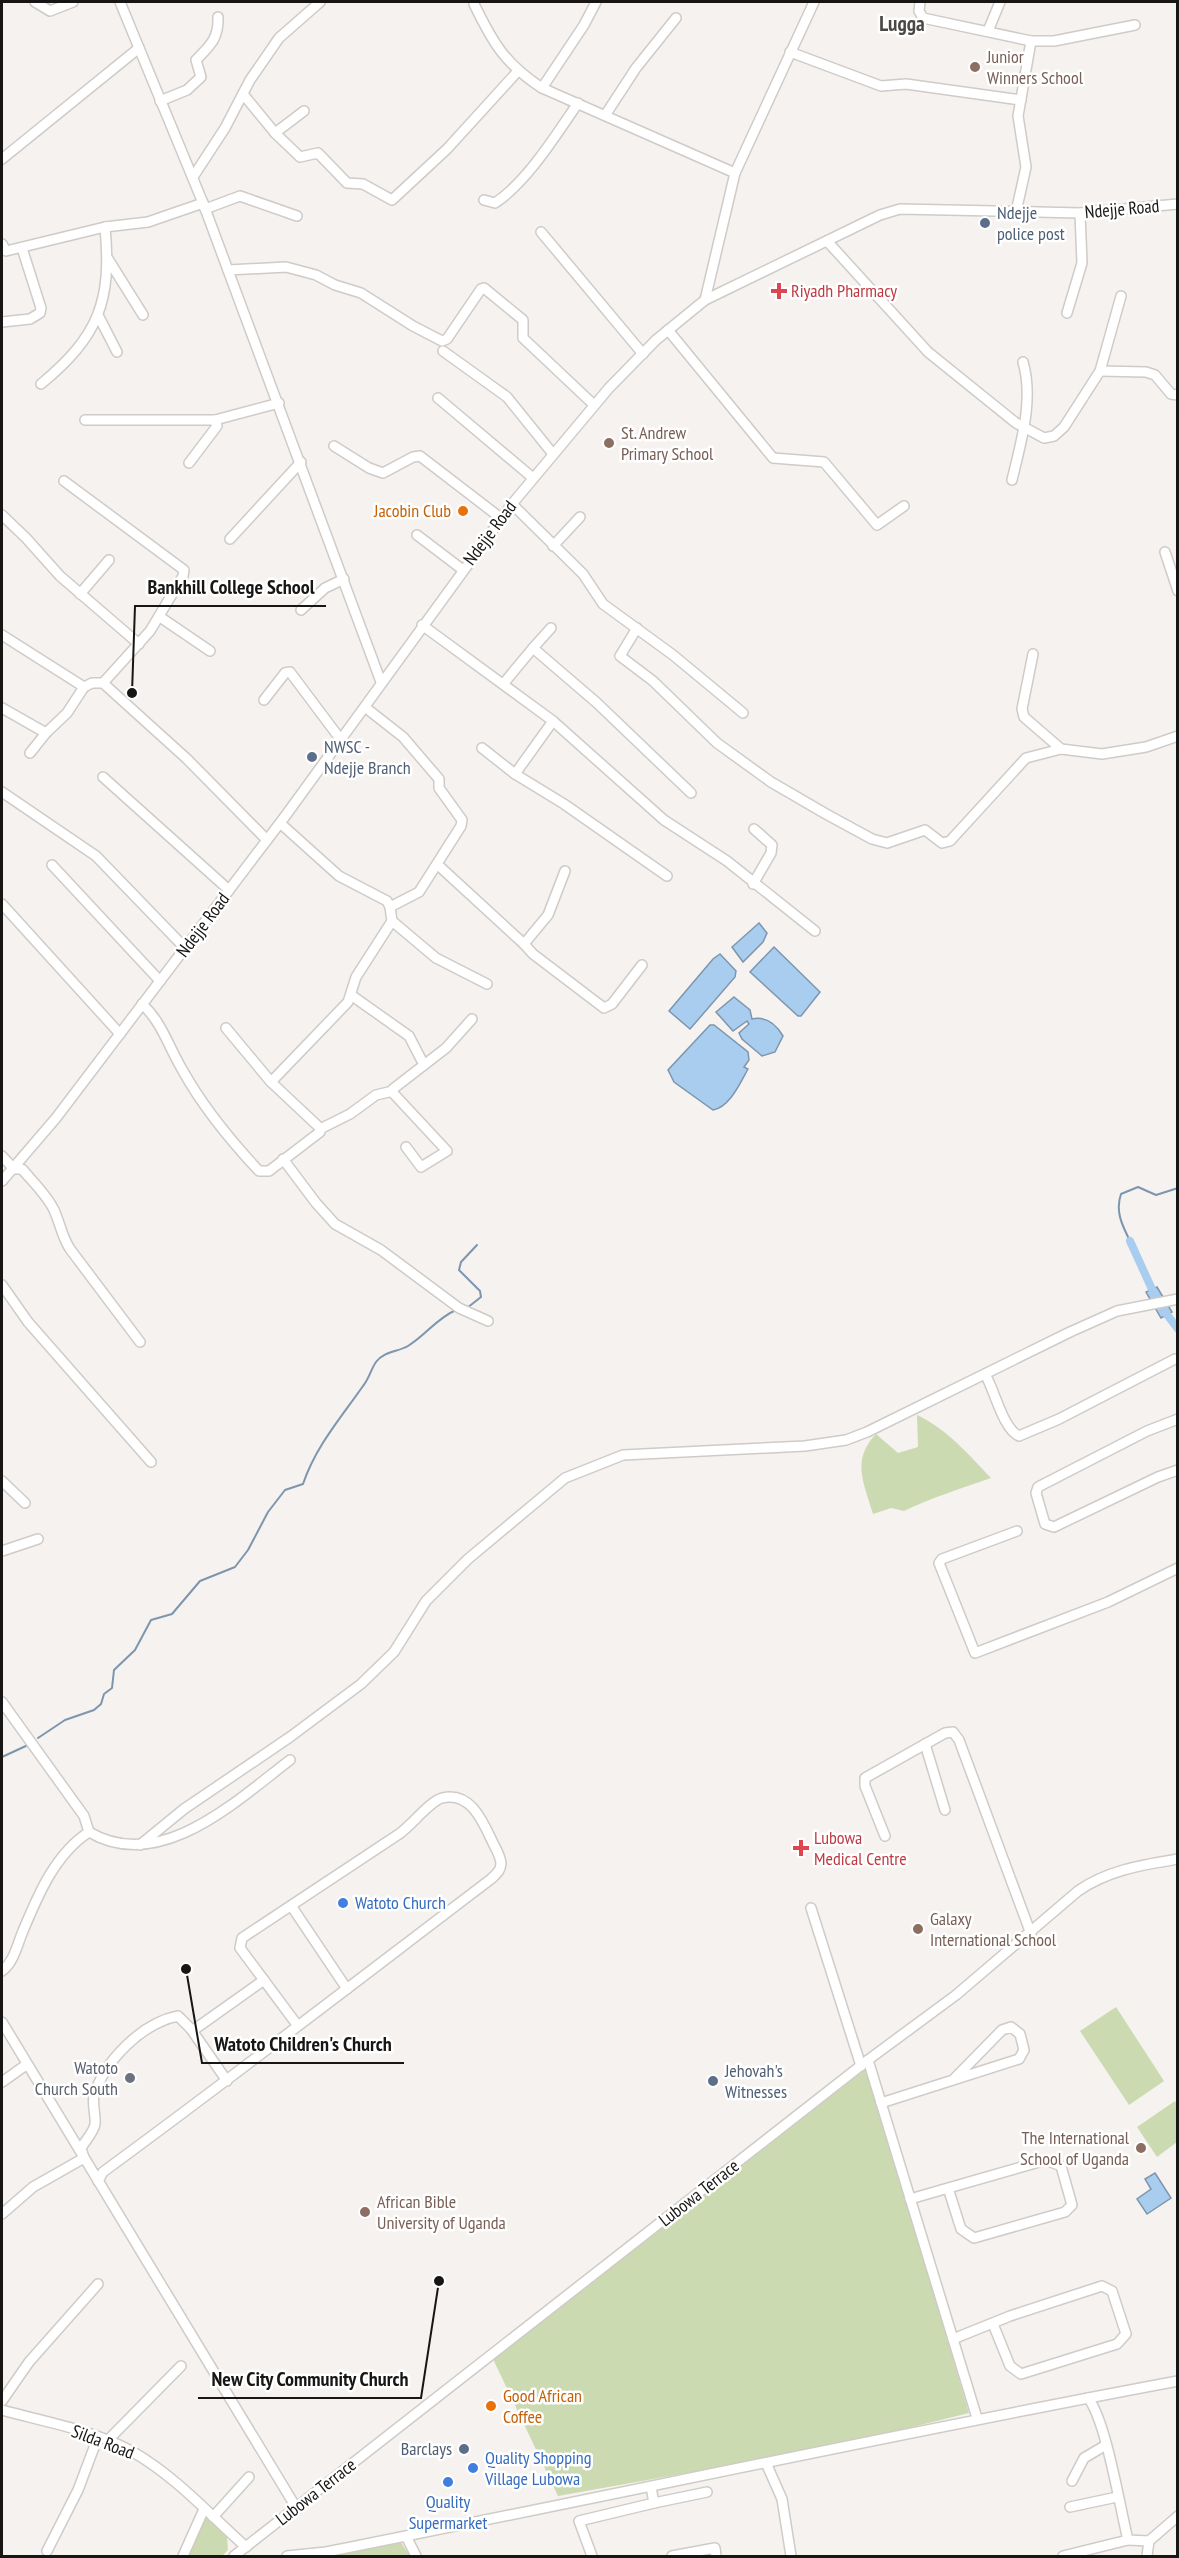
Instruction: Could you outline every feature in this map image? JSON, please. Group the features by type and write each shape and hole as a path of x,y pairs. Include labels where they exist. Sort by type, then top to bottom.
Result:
{"street":[{"path":"34,2 50,11 73,2"},
{"path":"120,2 159,101 193,177 381,682"},
{"path":"193,177 250,80 279,38 320,2"},
{"path":"542,88 596,2"},
{"path":"705,300 735,173 814,2"},
{"path":"920,2 919,11 923,18 1031,41 1054,41 1135,25"},
{"path":"988,31 1000,2"},
{"path":"474,4 497,49 518,70 542,88 606,114 735,173"},
{"path":"159,101 186,90 201,77 196,60 214,42 218,32 218,17"},
{"path":"606,114 636,68 676,18"},
{"path":"1016,212 1026,167 1018,119 1031,41"},
{"path":"2,159 139,48"},
{"path":"790,52 881,86 906,84 1021,100"},
{"path":"243,94 275,133 300,158 318,153 347,183 363,184 393,199 447,149 518,70"},
{"path":"484,200 495,203 526,173 578,103"},
{"path":"275,133 304,111"},
{"path":"2,244 6,251 22,248 105,226 148,222 240,196 297,216"},
{"name":"Ndejje Road","path":"2,1181 56,1118 280,823 366,708 381,682 512,504 594,405 668,330 705,300 880,214 900,209 1080,213 1178,204"},
{"path":"1067,313 1082,263 1080,213"},
{"path":"42,384 82,347 99,317 108,259 105,226"},
{"path":"541,232 643,354"},
{"path":"827,241 928,352 1024,428 1044,438 1058,433 1100,371 1121,296"},
{"path":"2,322 30,320 40,313 41,308 22,248"},
{"path":"108,259 143,315"},
{"path":"228,270 286,267 316,275 335,285 362,293 413,326 442,340 447,339 481,289 484,288 523,320 523,338 594,405"},
{"path":"99,317 117,352"},
{"path":"668,330 773,458 824,462 877,525 904,506"},
{"path":"443,351 507,397 552,454"},
{"path":"1012,480 1024,428 1027,383 1023,362"},
{"path":"1100,371 1146,372 1155,375 1171,394 1178,395"},
{"path":"438,398 533,478"},
{"path":"85,420 215,420 279,403"},
{"path":"189,463 217,426 215,420"},
{"path":"334,446 369,468 383,473 412,457 420,456 502,519"},
{"path":"230,539 301,462"},
{"path":"64,481 184,570 183,576 160,616 139,644 103,683"},
{"path":"512,504 588,579 603,604 637,628 743,713"},
{"path":"2,515 80,594 139,644"},
{"path":"553,546 580,517"},
{"path":"417,535 463,570"},
{"path":"1165,552 1178,591"},
{"path":"80,594 109,560"},
{"path":"301,610 325,588 344,579"},
{"path":"160,616 210,651"},
{"path":"422,625 553,721 664,820 727,861 753,884 815,931"},
{"path":"504,683 551,628"},
{"path":"637,628 620,656 653,681 709,736 771,782 863,835 882,843 925,830 942,843 950,841 1026,758 1061,749 1102,754 1146,747 1178,736"},
{"path":"2,635 84,687"},
{"path":"533,648 597,703 691,793"},
{"path":"1033,654 1022,709 1024,717 1061,749"},
{"path":"264,700 285,673 290,672 341,740"},
{"path":"30,753 46,733 67,713 84,687 92,683 103,683 187,759 267,840"},
{"path":"2,708 46,733"},
{"path":"366,708 403,737 439,779 439,788 462,820 462,826 420,892 390,907"},
{"path":"515,774 553,721"},
{"path":"482,748 515,774 564,804 667,876"},
{"path":"103,777 229,890"},
{"path":"2,792 96,856 185,948"},
{"path":"271,1082 332,1020 351,995 356,977 392,921 390,907 381,897 339,876 280,823"},
{"path":"753,884 771,853 771,845 754,829"},
{"path":"52,865 159,981"},
{"path":"438,865 533,954 604,1008 612,1004 642,965"},
{"path":"524,944 548,915 565,871"},
{"path":"2,904 120,1034"},
{"path":"392,921 436,958 487,984"},
{"path":"351,995 409,1036 424,1065"},
{"path":"142,1004 153,1014 182,1070 201,1099 243,1153 262,1172 269,1171 320,1129 350,1114 376,1095 393,1091 446,1048 472,1019"},
{"path":"226,1028 271,1082 320,1129"},
{"path":"393,1091 447,1151 421,1167 406,1147"},
{"path":"2,1156 14,1169 22,1169 42,1192 54,1211 61,1234 70,1249 141,1342"},
{"path":"283,1159 315,1203 335,1224 381,1250 459,1308 488,1321"},
{"path":"2,1285 28,1322 151,1462"},
{"path":"140,1845 184,1809 290,1737 361,1684 394,1652 426,1601 468,1559 566,1478 623,1455 805,1446 846,1440 877,1428 1118,1311 1178,1299"},
{"path":"985,1374 1006,1424 1012,1433 1019,1436 1059,1419 1174,1359"},
{"path":"1178,1419 1147,1431 1038,1486 1038,1500 1045,1524 1054,1527 1158,1477 1178,1470"},
{"path":"2,1481 25,1503"},
{"path":"1017,1531 942,1559 939,1563 975,1653 1108,1602 1178,1568"},
{"path":"2,1551 38,1539"},
{"path":"2,1702 84,1816 89,1832 106,1842 140,1845 164,1842 187,1833 290,1760"},
{"path":"885,1836 865,1786 866,1778 949,1731 956,1735 1031,1934"},
{"path":"925,1744 945,1810"},
{"path":"98,2181 104,2172 227,2080 347,1989 499,1872 501,1861 479,1813 465,1801 454,1797 433,1802 416,1821 399,1834 242,1938 240,1948 298,2026"},
{"path":"2,1971 10,1964 34,1903 51,1875 71,1845 89,1832"},
{"name":"Lubowa Terrace","path":"234,2556 865,2063 956,1995 1095,1880 1124,1869 1178,1859"},
{"path":"292,1907 347,1989"},
{"path":"811,1908 881,2103 977,2418"},
{"path":"191,2029 264,1980"},
{"path":"84,2158 81,2148 95,2127 94,2097 114,2057 124,2046 168,2018 178,2016 191,2029 227,2080"},
{"path":"2,2022 297,2509"},
{"path":"881,2103 1019,2059 1024,2050 1020,2034 1011,2027 1002,2030 954,2079"},
{"path":"2,2082 26,2065"},
{"path":"2,2214 33,2187 84,2158"},
{"path":"910,2199 948,2188 1051,2160 1061,2166 1072,2205 1065,2212 974,2238 961,2229 948,2188"},
{"path":"2,2401 29,2362 98,2284"},
{"path":"953,2339 993,2324 1102,2286 1112,2291 1126,2334 1117,2344 1021,2374 1010,2366 993,2324"},
{"path":"47,2551 103,2439 181,2366"},
{"path":"287,2556 406,2536 977,2418 1178,2381"},
{"path":"1088,2398 1098,2413 1128,2540"},
{"name":"Silda Road","path":"2,2410 103,2439 132,2451 161,2470 246,2547"},
{"path":"1072,2481 1084,2458 1106,2445"},
{"path":"766,2463 782,2499 791,2556"},
{"path":"213,2517 249,2477"},
{"path":"651,2487 654,2503"},
{"path":"592,2556 579,2521 706,2492"},
{"path":"1070,2507 1117,2497"},
{"path":"183,2556 204,2509"},
{"path":"1147,2556 1149,2541 1178,2516"},
{"path":"406,2536 416,2556"},
{"path":"1063,2556 1128,2540 1149,2541"},
{"path":"672,2556 715,2548 716,2556"}],"green space":[{"path":"917,1415 948,1435 991,1478 904,1511 891,1508 873,1514 862,1472 864,1453 868,1444 876,1434 898,1453 918,1447"},
{"path":"1116,2007 1164,2081 1129,2105 1080,2031"},
{"path":"868,2067 969,2413 827,2448 558,2496 493,2359"},
{"path":"1175,2101 1177,2105 1177,2142 1157,2157 1137,2127"},
{"path":"204,2515 227,2537 228,2550 222,2556 188,2556"},
{"path":"400,2541 410,2556 328,2556"}],"water":[{"path":"759,923 767,933 763,942 743,962 732,947"},
{"path":"774,947 820,992 801,1016 798,1016 750,972"},
{"path":"720,954 736,971 735,977 690,1029 669,1011 713,959"},
{"path":"734,997 750,1010 752,1019 766,1020 774,1025 783,1036 775,1052 762,1056 742,1039 739,1033 749,1024 747,1021 733,1031 716,1012"},
{"path":"710,1025 714,1025 748,1052 749,1060 744,1067 748,1069 734,1094 725,1104 713,1110 674,1082 668,1070"},
{"path":"1157,1287 1172,1312 1161,1318 1146,1292"},
{"path":"1155,2173 1171,2198 1147,2214 1137,2199 1151,2189 1145,2179"}],"waterway":[{"path":"1130,1241 1119,1212 1121,1194 1138,1187 1156,1195 1178,1188"},
{"path":"1130,1241 1156,1298"},
{"path":"467,1308 481,1297 480,1291 459,1270 461,1262 477,1245"},
{"path":"1162,1308 1178,1329"},
{"path":"38,1738 65,1720 94,1710 101,1704 104,1694 112,1688 114,1670 135,1650 151,1620 172,1614 200,1581 235,1567 248,1550 268,1512 285,1490 303,1484 322,1445 365,1383 379,1358 408,1346 443,1317 456,1310"},
{"path":"2,1757 28,1745"}],"place":[{"name":"Junior Winners School","path":"975,67"},
{"name":"Ndejje police post","path":"985,223"},
{"name":"Riyadh Pharmacy","path":"779,291"},
{"name":"St. Andrew Primary School","path":"609,443"},
{"name":"Jacobin Club","path":"463,511"},
{"name":"Bankhill College School","path":"132,693"},
{"name":"NWSC - Ndejje Branch","path":"312,757"},
{"name":"Lubowa Medical Centre","path":"801,1848"},
{"name":"Watoto Church","path":"343,1903"},
{"name":"Galaxy International School","path":"918,1929"},
{"name":"Watoto Children's Church","path":"186,1969"},
{"name":"Watoto Church South","path":"130,2078"},
{"name":"Jehovah's Witnesses","path":"713,2081"},
{"name":"The International School of Uganda","path":"1141,2148"},
{"name":"African Bible University of Uganda","path":"365,2212"},
{"name":"New City Community Church","path":"439,2281"},
{"name":"Good African Coffee","path":"491,2406"},
{"name":"Barclays","path":"464,2449"},
{"name":"Quality Shopping Village Lubowa","path":"473,2468"},
{"name":"Quality Supermarket","path":"448,2482"}],"district":[{"name":"Lugga","path":"902,24"}]}
